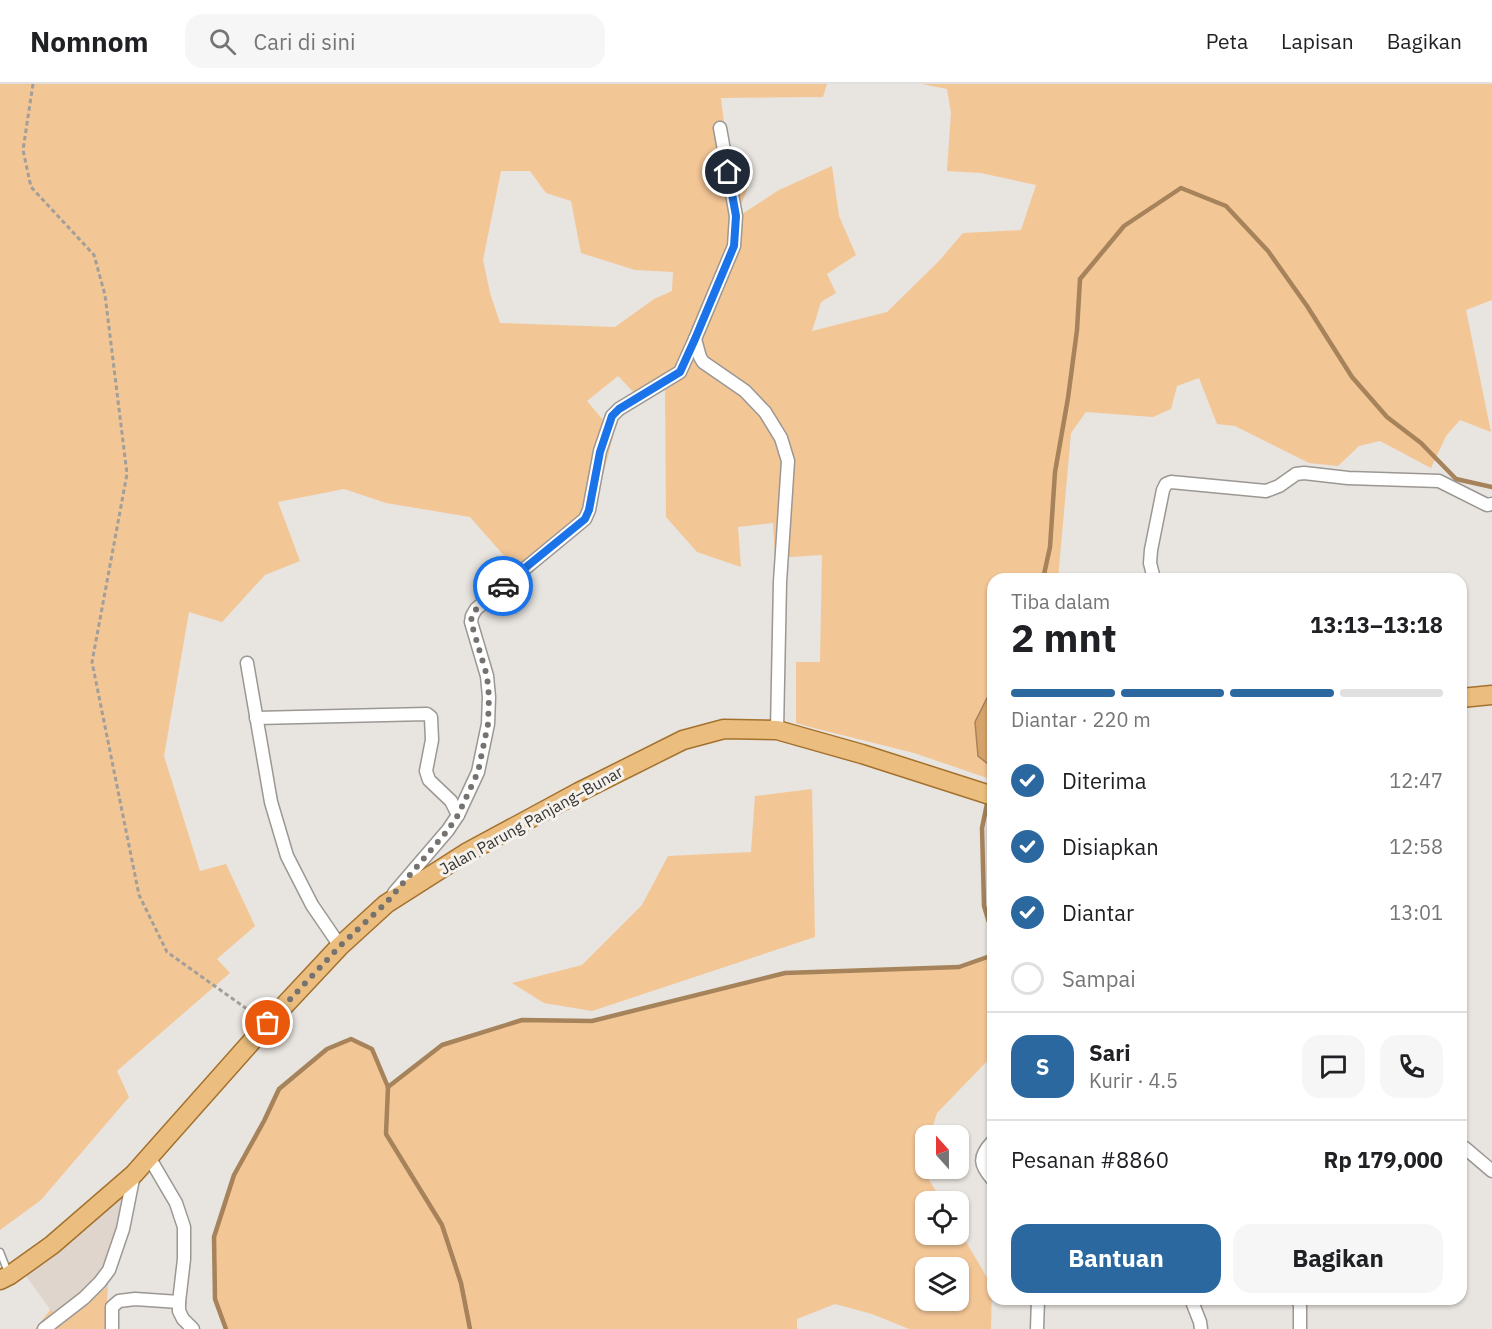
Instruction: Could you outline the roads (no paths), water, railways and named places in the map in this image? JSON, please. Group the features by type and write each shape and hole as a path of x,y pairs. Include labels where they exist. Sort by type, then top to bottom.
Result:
{"main road":[{"path":"1467,697 1492,695"},
{"name":"Jalan Parung Panjang–Bunar","path":"5,1278 52,1245 134,1174 268,1023 340,946 386,903 466,853 579,792 683,740 724,729 777,730 862,754 987,794"}],"street":[{"path":"386,903 448,830 458,815 478,772 488,724 489,697 487,676 471,622 472,616 476,609 585,519 589,510 600,452 612,416 619,409 680,372 695,339 734,246 736,216 720,128"},
{"path":"695,339 703,362 745,391 765,412 781,438 789,461 780,582 777,730"},
{"path":"1152,573 1150,563 1151,550 1162,490 1166,484 1171,482 1266,491 1280,486 1296,474 1304,473 1348,478 1439,480 1487,506 1492,504"},
{"path":"247,663 271,802 287,856 312,905 340,946"},
{"path":"256,718 427,714 431,717 432,740 426,771 429,780 451,801 458,815"},
{"path":"987,1147 983,1151 981,1164 987,1173"},
{"path":"1467,1150 1492,1171"},
{"path":"149,1157 176,1203 184,1227 184,1259 178,1302 183,1319 193,1329"},
{"path":"44,1329 84,1298 110,1270 123,1229 134,1174"},
{"path":"112,1329 112,1307 119,1301 135,1299 178,1302"},
{"path":"1037,1329 1038,1305"},
{"path":"1193,1305 1201,1329"},
{"path":"1299,1305 1300,1329"}],"lane":[{"path":"0,1252 5,1278"}],"waterway":[{"path":"1044,573 1050,547 1055,472 1077,330 1080,279 1124,226 1181,188 1226,206 1268,251 1307,306 1352,377 1387,417 1421,443 1456,479 1492,487"},
{"path":"987,804 982,828 984,906 987,916"},
{"path":"388,1087 442,1045 522,1020 592,1021 785,973 959,967 987,957"},
{"path":"226,1329 215,1299 214,1237 234,1175 279,1089 327,1049 351,1039 372,1049 388,1087 386,1134 442,1225 461,1283 470,1329"}]}
